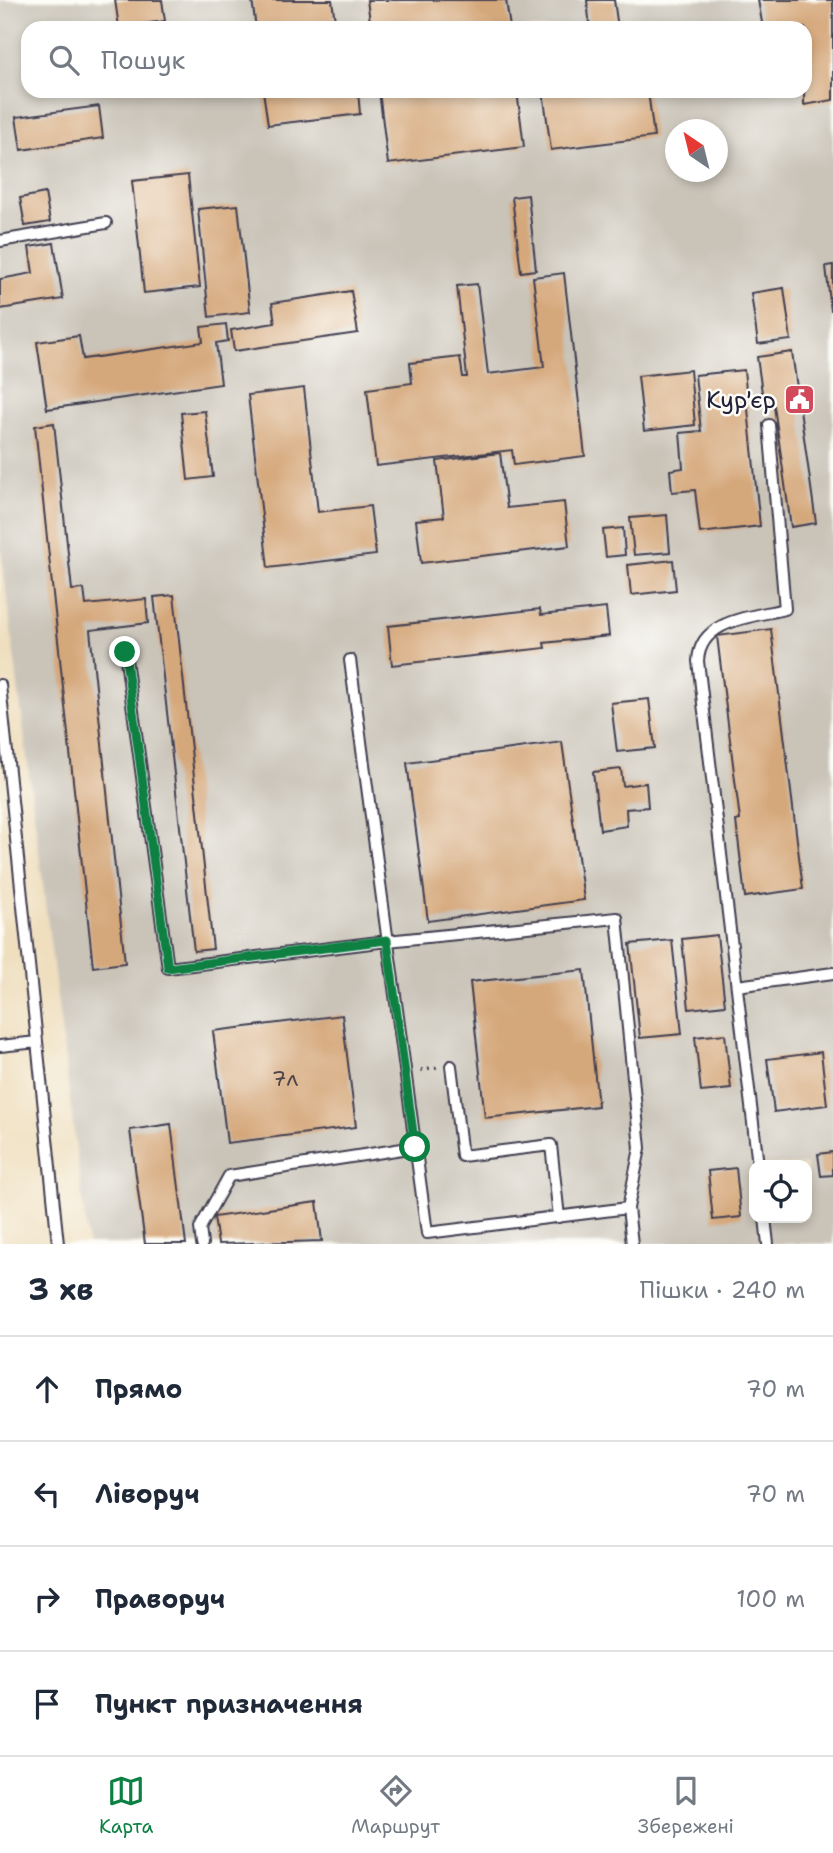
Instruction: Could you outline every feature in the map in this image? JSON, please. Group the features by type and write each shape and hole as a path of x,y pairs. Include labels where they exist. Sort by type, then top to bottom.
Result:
{"lane":[{"path":"0,240 106,223"},
{"path":"757,1160 699,647 706,637 726,624 785,609 769,425"},
{"path":"125,652 168,968 387,940 617,918 640,1148 628,1208 632,1244"},
{"path":"350,660 427,1233 628,1208"},
{"path":"0,685 58,1244"},
{"path":"737,986 833,973"},
{"path":"0,1046 37,1042"},
{"path":"451,1066 462,1156 551,1145 559,1217"},
{"path":"202,1244 200,1228 229,1176 415,1147"},
{"path":"766,1223 768,1244"}],"path":[{"path":"405,1072 451,1066"}],"shaded area":[{"path":"0,0 833,0 833,1244 88,1244 0,542"}],"building":[{"path":"115,0 162,0 165,21 118,21"},
{"path":"252,0 332,0 335,21 255,21"},
{"path":"367,0 506,0 509,21 370,21"},
{"path":"587,0 614,0 617,21 589,21"},
{"path":"758,0 833,0 833,100 804,105 804,98 812,98 812,21 762,21"},
{"path":"264,98 359,98 360,114 268,125"},
{"path":"380,98 518,98 524,147 388,164"},
{"path":"544,98 649,98 654,137 551,150"},
{"path":"99,106 103,138 21,150 16,117"},
{"path":"188,175 200,287 144,293 132,181"},
{"path":"45,193 50,222 25,226 20,198"},
{"path":"528,195 536,270 521,272 512,197"},
{"path":"238,205 250,312 209,317 198,209"},
{"path":"54,243 63,299 0,309 0,279 33,273 29,247"},
{"path":"833,265 833,311 831,311 826,266"},
{"path":"564,273 585,456 514,465 512,450 376,466 367,389 412,383 410,363 460,357 463,377 467,377 457,286 477,284 488,374 544,367 533,277"},
{"path":"784,288 791,340 758,344 751,293"},
{"path":"351,291 358,333 234,351 231,330 275,323 272,303"},
{"path":"226,324 228,341 216,343 221,384 47,409 37,342 79,336 83,359 203,342 201,327"},
{"path":"792,352 816,523 791,527 774,406 764,407 757,357"},
{"path":"690,370 695,425 644,431 638,376"},
{"path":"744,370 760,526 700,533 695,490 672,492 670,470 683,468 680,433 701,431 695,375"},
{"path":"304,388 318,512 370,506 376,555 268,568 248,395"},
{"path":"205,411 213,477 188,480 181,413"},
{"path":"54,423 72,590 84,589 86,605 146,599 148,623 90,630 125,963 93,967 35,426"},
{"path":"500,453 507,508 564,502 569,546 421,563 416,520 444,517 437,461"},
{"path":"667,515 670,552 634,555 630,518"},
{"path":"623,528 625,555 606,557 603,530"},
{"path":"673,560 676,590 631,595 628,565"},
{"path":"174,595 213,949 194,951 154,597"},
{"path":"606,608 609,636 544,643 545,648 392,665 388,626 540,609 541,615"},
{"path":"771,629 803,889 745,897 736,821 740,820 717,636"},
{"path":"649,699 655,748 617,752 611,703"},
{"path":"562,742 584,900 428,921 407,763"},
{"path":"621,769 623,786 646,783 648,807 626,809 627,826 600,830 593,772"},
{"path":"717,935 725,1005 689,1009 682,939"},
{"path":"672,940 682,1034 640,1038 630,944"},
{"path":"584,970 598,1106 485,1118 470,982"},
{"path":"342,1015 356,1127 227,1143 213,1031"},
{"path":"725,1034 731,1089 701,1092 695,1037"},
{"path":"821,1052 827,1105 774,1112 767,1059"},
{"path":"171,1124 186,1244 145,1244 130,1130"},
{"path":"833,1152 833,1175 821,1176 818,1154"},
{"path":"736,1168 741,1217 713,1220 708,1171"},
{"path":"317,1202 322,1241 218,1244 214,1217"}],"place":[{"name":"Кур'єр","path":"799,400"}],"route":[{"path":"125,652 168,968 387,940 415,1147"}]}
